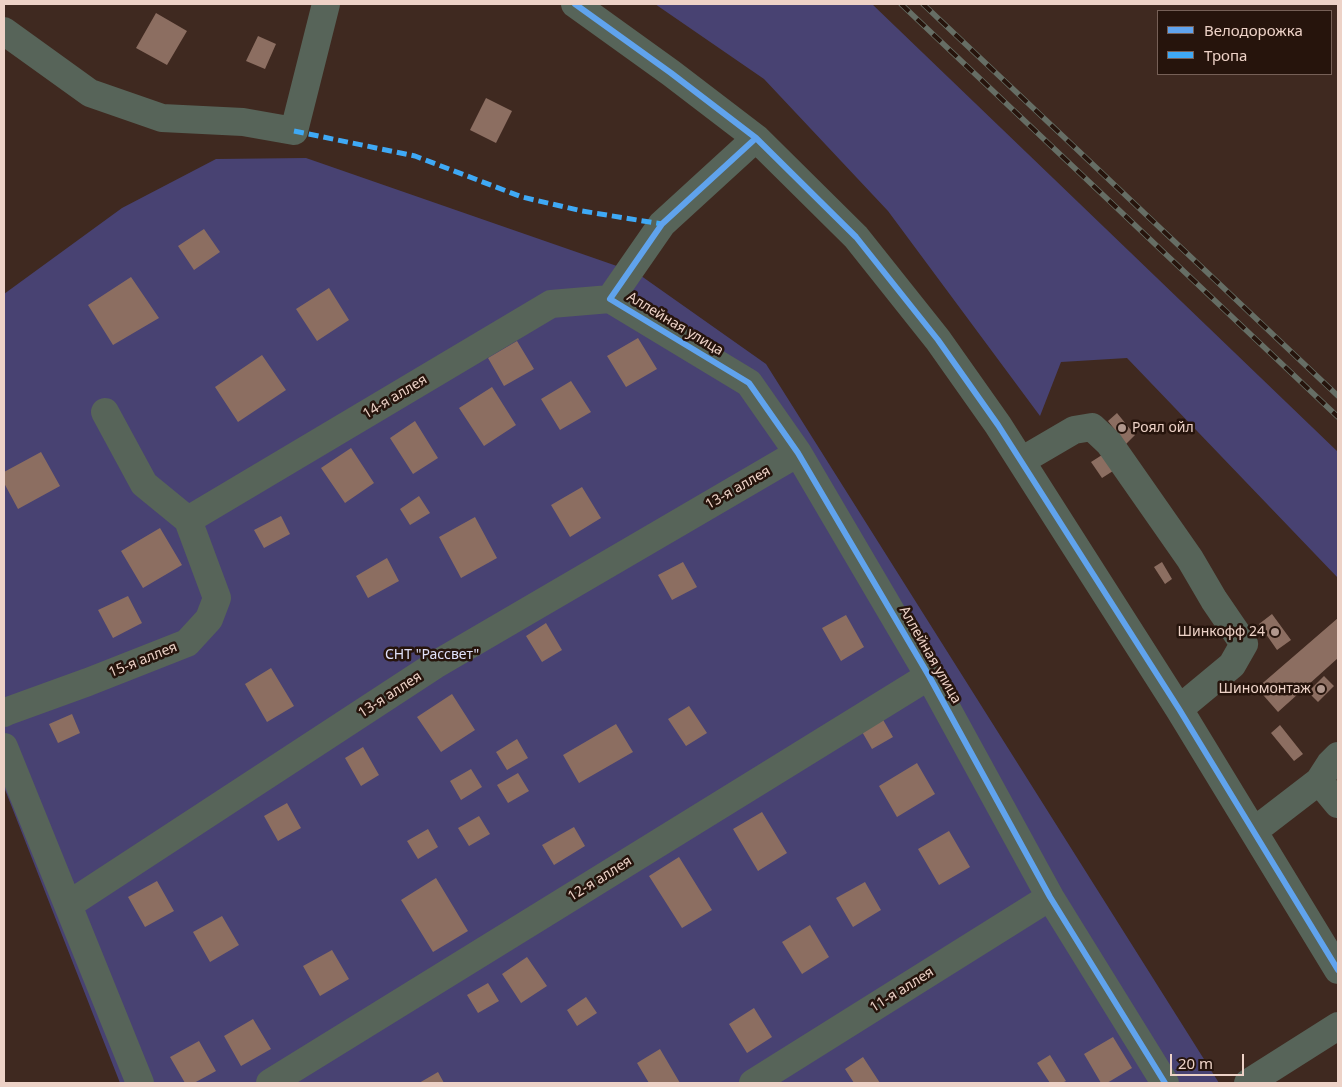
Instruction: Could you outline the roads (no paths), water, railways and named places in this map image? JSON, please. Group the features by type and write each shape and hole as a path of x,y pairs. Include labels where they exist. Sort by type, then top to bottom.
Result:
{"street":[{"path":"4,31 90,93 162,118 243,122 294,131 326,4"},
{"path":"575,4 671,73 756,138 856,237 938,340 998,425 1179,709 1337,966"},
{"path":"610,299 662,224 756,138"},
{"name":"Аллейная улица","path":"610,299 749,383 798,453 929,676 1050,897 1164,1083"},
{"name":"14-я аллея","path":"188,520 551,304 610,299"},
{"path":"105,412 144,484 188,520"},
{"path":"1021,462 1074,430 1092,427 1109,443 1190,559 1214,600 1244,644 1232,665 1179,709"},
{"name":"13-я аллея","path":"68,905 435,666 798,453"},
{"name":"15-я аллея","path":"6,712 188,642 209,619 217,598 188,520"},
{"name":"12-я аллея","path":"270,1083 929,676"},
{"path":"4,747 140,1083"},
{"path":"1254,831 1319,780 1338,756"},
{"path":"1319,780 1338,804"},
{"name":"11-я аллея","path":"754,1083 1050,897"},
{"path":"1248,1083 1338,1026"}],"railway":[{"path":"901,4 1338,417"},
{"path":"923,4 1338,396"}],"place":[{"name":"Роял ойл","path":"1122,428"},
{"name":"Шинкофф 24","path":"1275,632"},
{"name":"Шиномонтаж","path":"1321,689"}],"park label":[{"name":"СНТ \"Рассвет\"","path":"432,655"}]}
